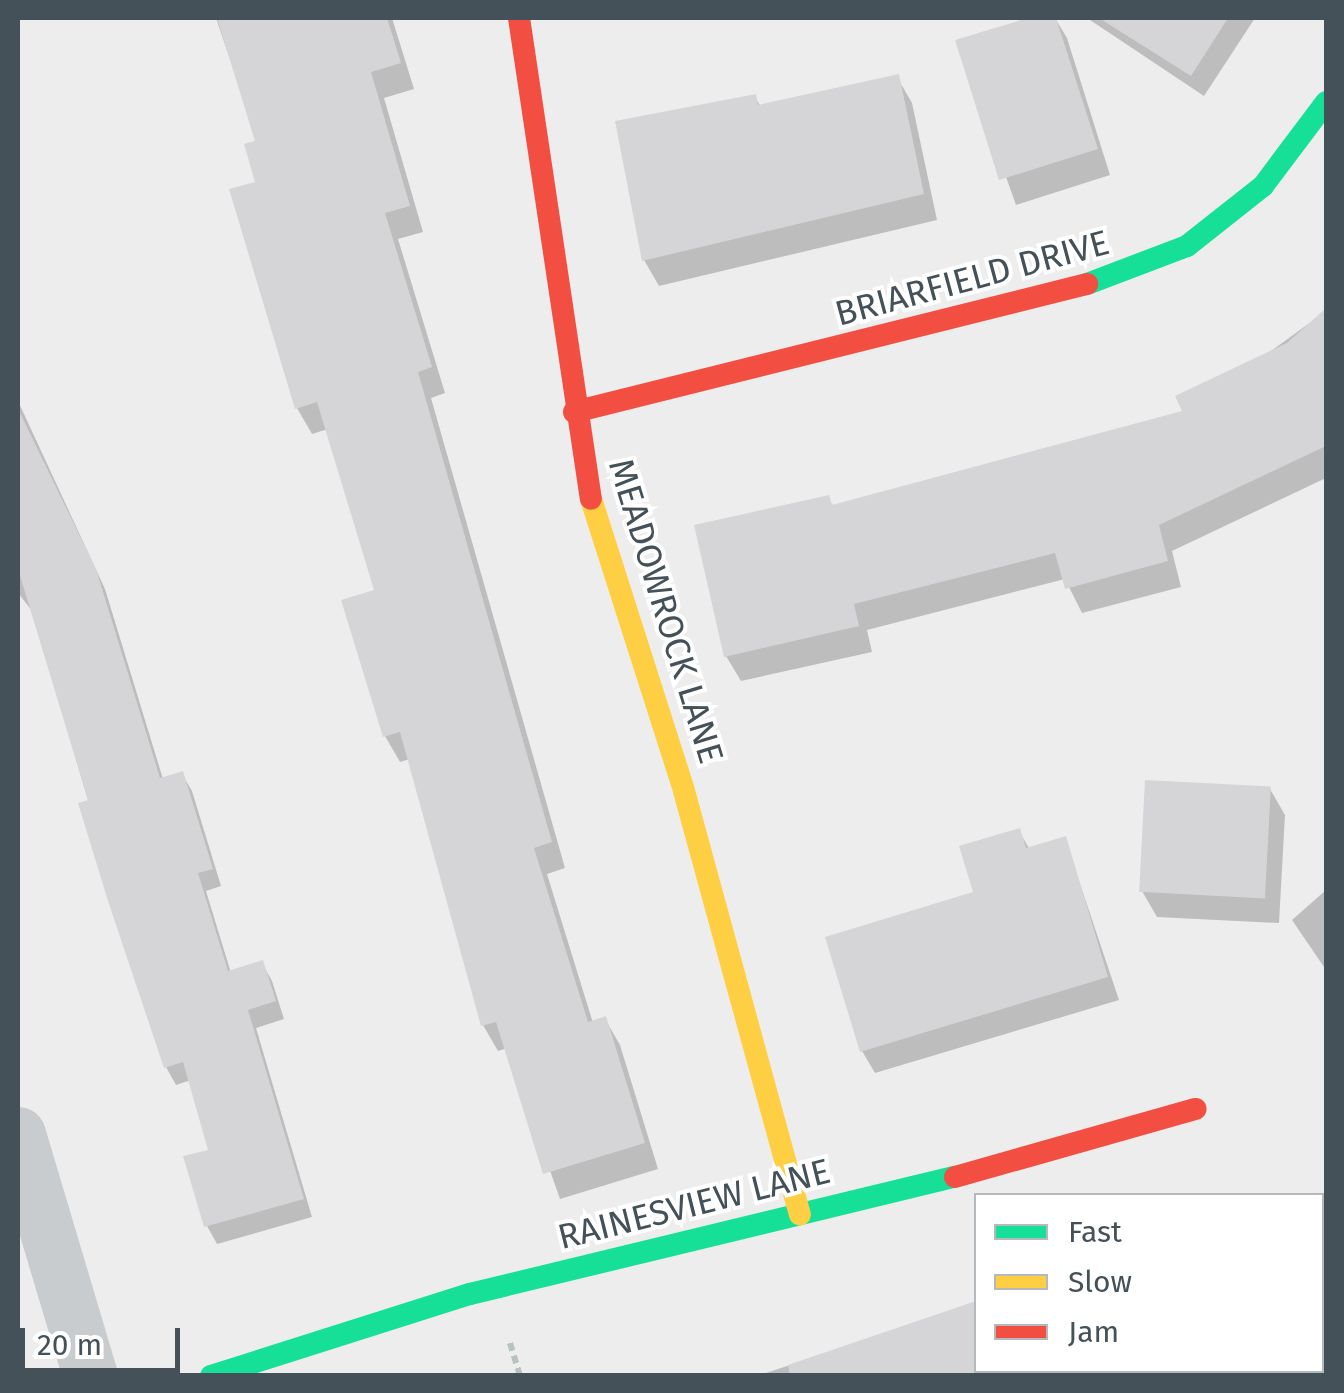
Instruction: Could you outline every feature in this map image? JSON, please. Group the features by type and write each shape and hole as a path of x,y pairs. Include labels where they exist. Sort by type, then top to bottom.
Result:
{"street":[{"name":"MEADOWROCK LANE","path":"519,18 589,494 684,791 800,1214"},
{"name":"BRIARFIELD DRIVE","path":"574,412 1129,274 1186,246 1262,186 1326,102"},
{"name":"RAINESVIEW LANE","path":"211,1376 470,1294 800,1214 1196,1109"},
{"path":"18,1134 90,1376"}],"path":[{"path":"510,1343 520,1376"}],"building":[{"path":"217,18 387,18 401,63 371,72 410,206 385,213 432,367 418,372 552,842 534,848 588,1022 606,1016 645,1143 543,1174 496,1022 481,1026 400,732 383,737 341,600 374,590 317,402 295,409 229,189 255,182 244,144 255,141"},
{"path":"1028,18 1056,18 1098,149 999,180 955,40"},
{"path":"1099,18 1228,18 1191,76"},
{"path":"899,74 924,194 642,261 615,121 756,94 758,105"},
{"path":"1326,308 1326,446 1159,525 1168,561 1065,589 1055,553 854,604 859,626 724,657 694,525 829,495 832,505 1182,411 1175,396 1287,343"},
{"path":"18,409 96,569 160,778 183,771 213,869 198,873 228,971 263,960 276,1001 248,1010 304,1199 204,1227 183,1156 208,1150 183,1062 164,1068 108,901 78,803 88,800 18,569"},
{"path":"1145,780 1271,787 1265,898 1139,892"},
{"path":"1020,828 1026,848 1066,836 1108,977 860,1052 825,937 973,892 959,846"},
{"path":"974,1302 976,1376 790,1376 788,1365"}],"traffic: fast":[{"path":"1087,284 1187,246 1263,186 1326,102"},
{"path":"211,1376 470,1294 955,1177"}],"traffic: slow":[{"path":"591,499 684,791 800,1214"}],"traffic: jam":[{"path":"519,18 591,499"},
{"path":"574,412 1087,284"},
{"path":"955,1177 1196,1109"}]}
